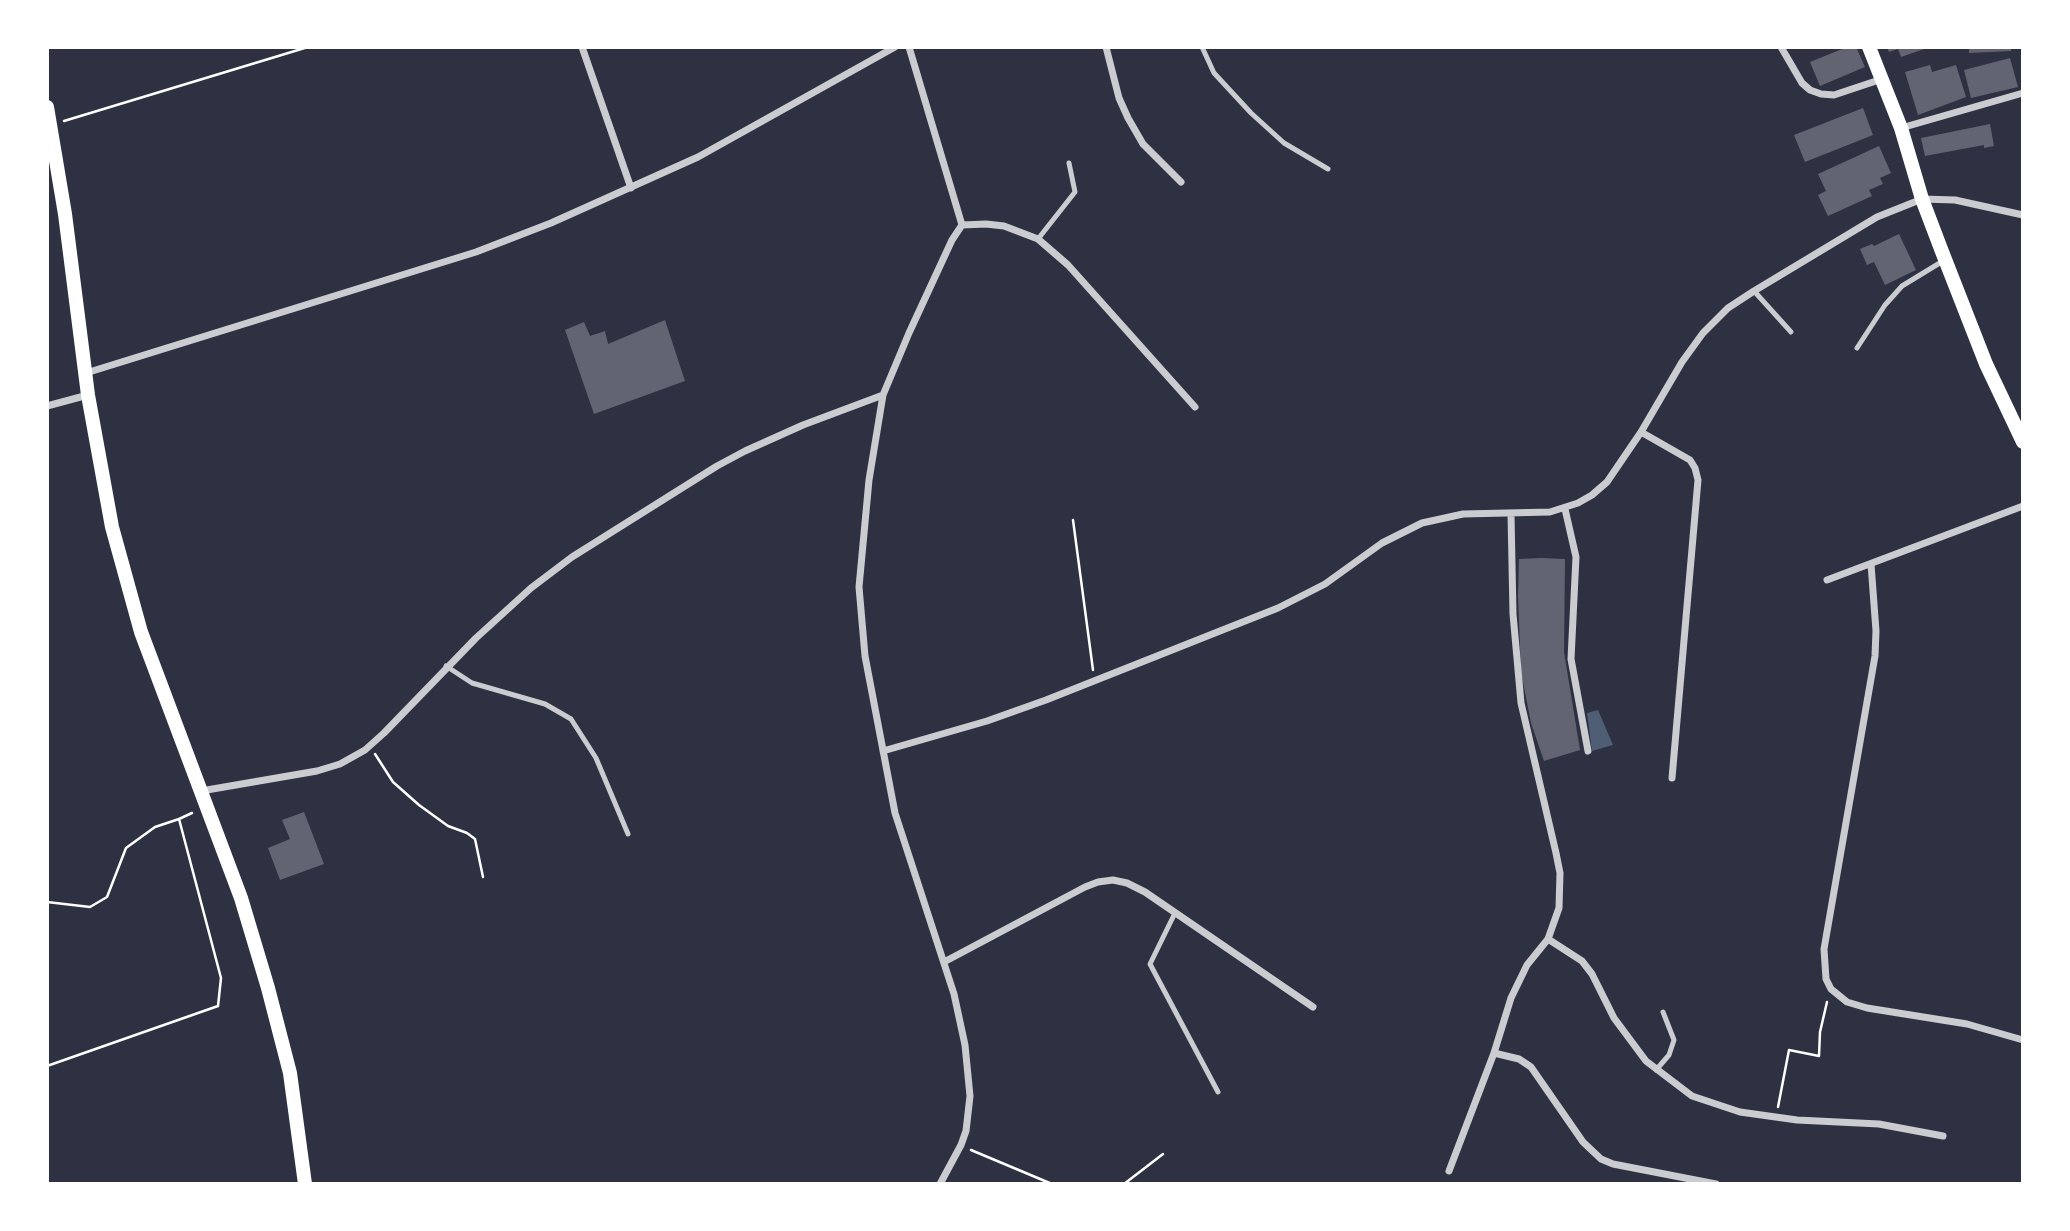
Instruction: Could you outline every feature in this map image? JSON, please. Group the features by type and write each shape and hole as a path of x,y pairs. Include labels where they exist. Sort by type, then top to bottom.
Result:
{"main road":[{"path":"1869,47 1901,128 1922,199 1945,260 1986,364 2017,414 2023,442"},
{"path":"47,107 65,214 88,395 112,527 141,632 241,898 279,1027 290,1073 302,1146 305,1184"}],"street":[{"path":"582,47 631,188"},
{"path":"85,373 476,252 551,223 698,157 895,47"},
{"path":"909,47 962,225"},
{"path":"1107,47 1119,98 1128,118 1143,144 1181,182"},
{"path":"1781,47 1802,83 1821,94 1834,95 1882,79"},
{"path":"1901,128 2023,93"},
{"path":"883,751 987,721 1302,598 1382,543 1422,523 1464,514 1511,514 1564,509 1592,495 1607,482 1703,333 1728,308 1754,291 1877,217 1922,199 1955,200 2023,215"},
{"path":"962,225 1004,226 1038,239 1068,265 1195,407"},
{"path":"940,1184 961,1145 969,1113 969,1078 960,1016 898,824 865,656 859,587 869,480 883,396 891,372 931,284 962,225"},
{"path":"47,407 88,395"},
{"path":"200,791 317,771 340,764 371,745 446,666 531,589 613,529 745,451 803,425 883,396"},
{"path":"1641,432 1690,460 1698,480 1672,778"},
{"path":"1827,580 2023,506"},
{"path":"1564,509 1576,557 1571,659 1588,751"},
{"path":"1449,1171 1519,980 1527,965 1548,939 1559,908 1560,873 1521,703 1513,614 1511,514"},
{"path":"1871,564 1875,656 1824,949 1826,979 1831,989 1847,1002 1867,1008 1967,1024 2023,1040"},
{"path":"944,962 1098,882 1114,880 1127,883 1175,913 1313,1007"},
{"path":"1548,939 1582,961 1632,1045 1656,1070 1692,1096 1740,1112 1879,1124 1943,1136"},
{"path":"1494,1053 1519,1059 1531,1067 1583,1142 1601,1159 1613,1164 1716,1184"}],"lane":[{"path":"1202,47 1214,73 1251,113 1284,143 1328,169"},
{"path":"1038,239 1075,192 1069,163"},
{"path":"1857,348 1885,304 1902,286 1945,260"},
{"path":"1754,291 1791,332"},
{"path":"446,666 472,683 545,704 571,719 596,758 628,834"},
{"path":"1175,913 1150,964 1219,1091"},
{"path":"1656,1070 1669,1055 1674,1041 1663,1012"}],"path":[{"path":"51,125 308,47"},
{"path":"1073,520 1095,681"},
{"path":"371,745 393,782 448,826 475,839 483,877"},
{"path":"47,902 90,907 107,897 126,848 139,836 206,807"},
{"path":"47,1066 218,1006 221,978 179,819"},
{"path":"1776,1117 1789,1050 1819,1056 1820,1032 1831,989"},
{"path":"961,1145 1052,1184"},
{"path":"1124,1184 1163,1154"}],"water":[{"path":"1598,710 1613,745 1592,751 1587,713"}],"building":[{"path":"1847,47 1856,47 1865,67 1820,86 1810,62"},
{"path":"1887,47 1927,48 1901,57 1898,49 1889,52"},
{"path":"1969,47 2011,47 2011,51 1969,53"},
{"path":"2010,58 2018,87 1971,98 1964,70"},
{"path":"1930,65 1932,72 1956,65 1966,97 1918,115 1905,72"},
{"path":"1863,108 1873,135 1805,162 1794,135"},
{"path":"1990,124 1994,146 1984,148 1984,145 1925,156 1921,138"},
{"path":"1879,146 1891,173 1880,178 1883,184 1869,190 1872,196 1828,216 1818,195 1826,191 1818,174"},
{"path":"1899,234 1916,270 1885,285 1874,262 1867,265 1860,249 1872,244 1874,246"},
{"path":"665,320 685,381 594,414 565,330 584,322 590,336 605,331 608,344"},
{"path":"1519,559 1565,559 1564,652 1580,750 1544,761 1531,723 1521,672 1518,596"},
{"path":"304,812 324,864 280,880 268,848 290,839 282,820"}]}
